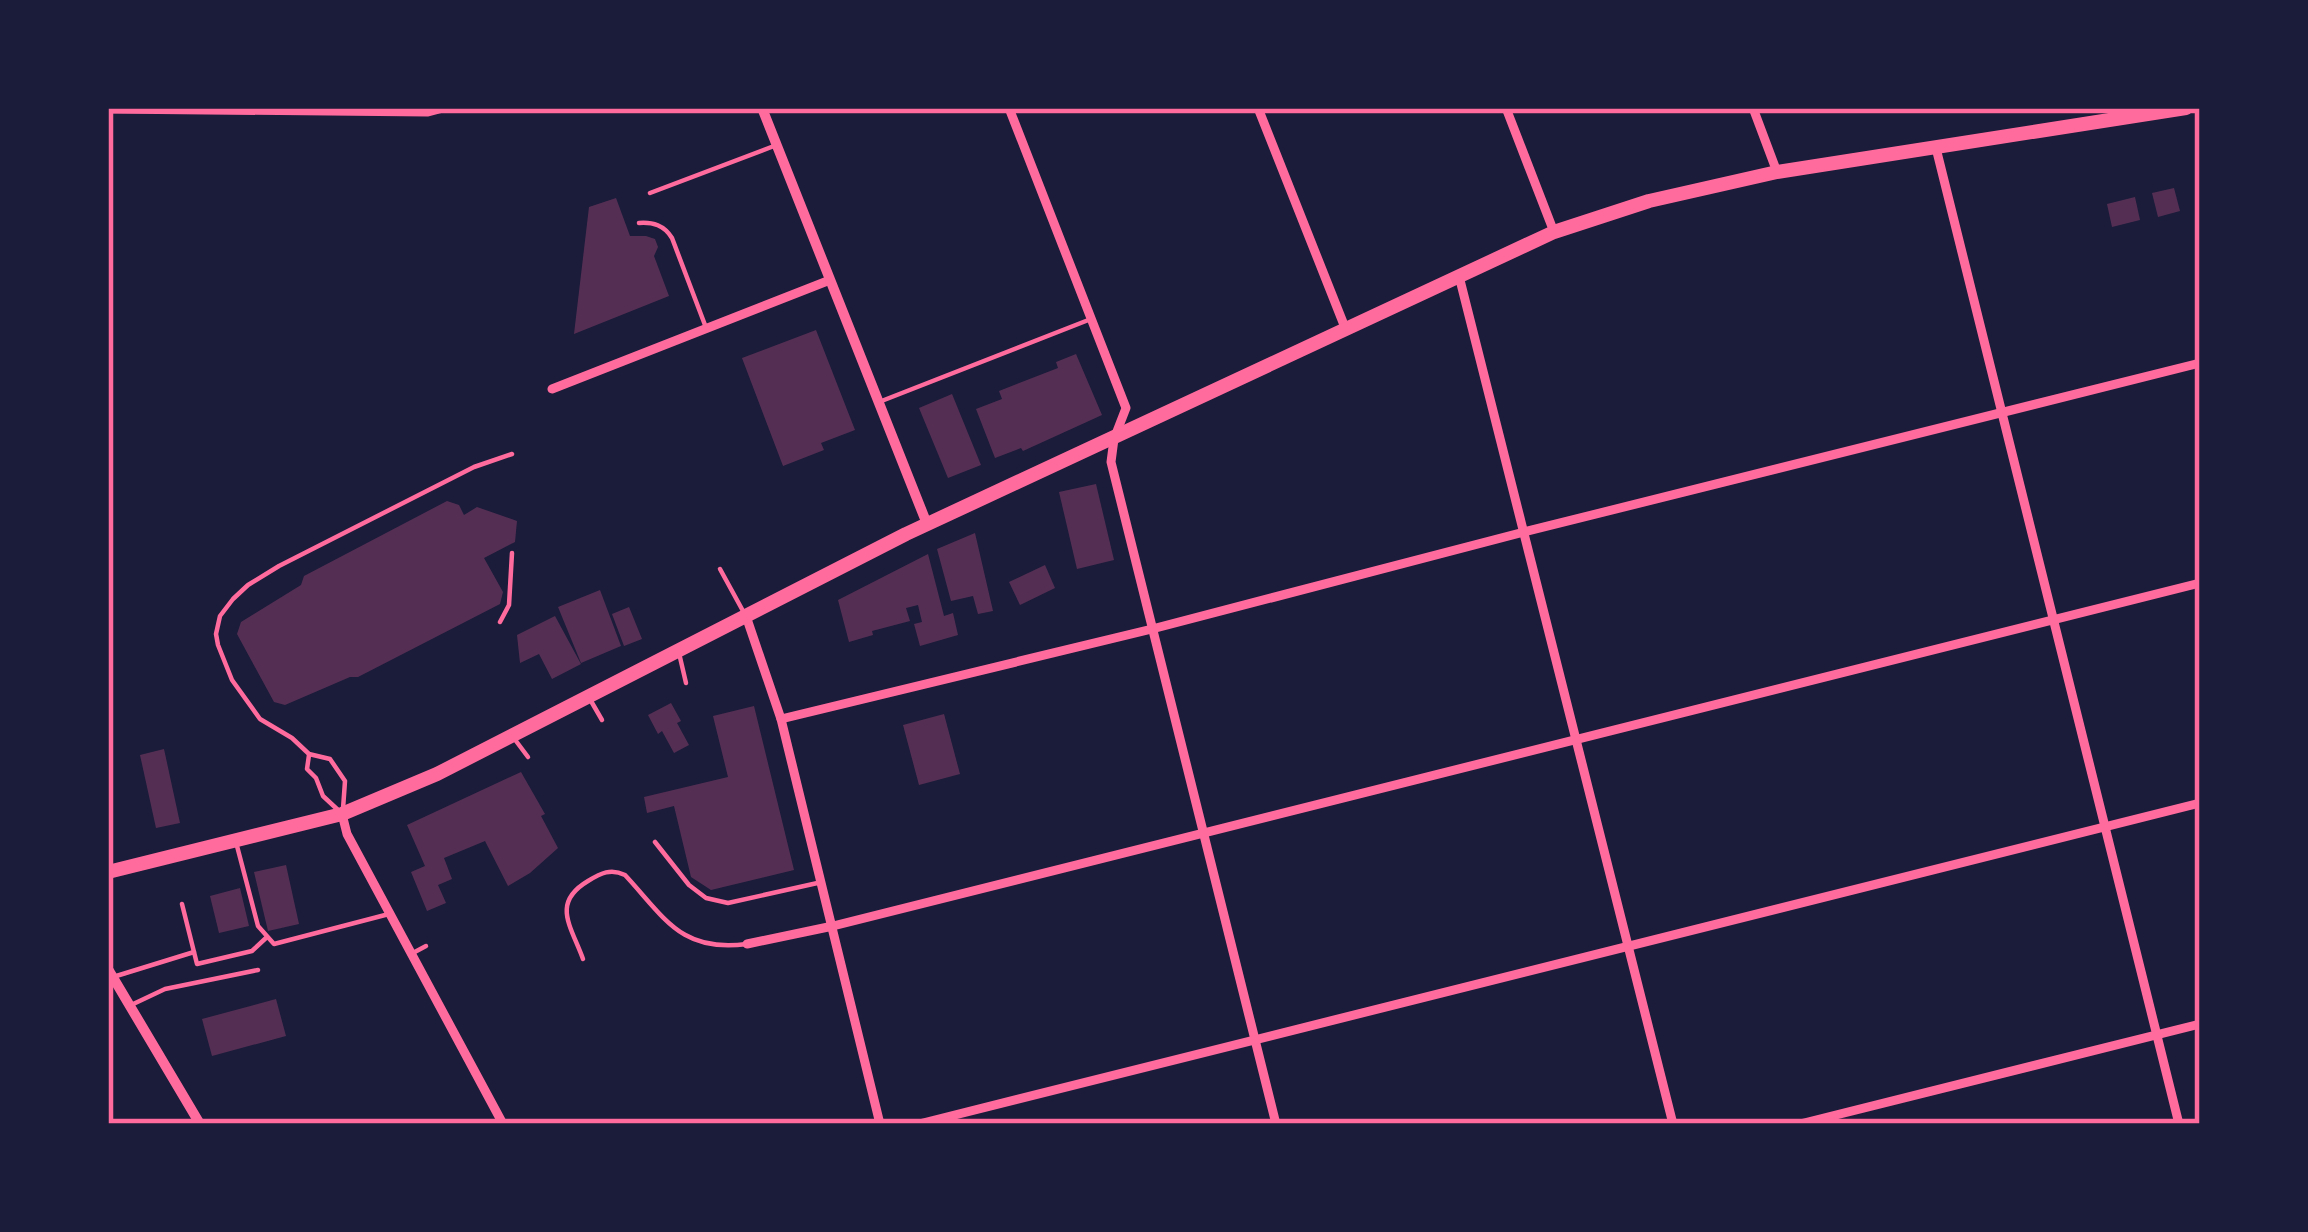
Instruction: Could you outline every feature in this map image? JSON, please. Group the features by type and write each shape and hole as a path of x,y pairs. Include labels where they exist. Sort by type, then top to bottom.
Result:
{"main road":[{"path":"108,872 342,814 437,774 928,524 1554,232 1649,201 1778,172 2129,113 2186,108"}],"street":[{"path":"108,109 428,112 443,108"},
{"path":"762,108 928,524"},
{"path":"1009,108 1126,408 1111,462 1276,1124"},
{"path":"1258,108 1346,329"},
{"path":"1506,108 1554,232"},
{"path":"1753,108 1778,172"},
{"path":"1936,148 2179,1124"},
{"path":"1459,276 1673,1124"},
{"path":"552,389 830,280"},
{"path":"781,719 2200,363"},
{"path":"747,944 2200,583"},
{"path":"746,616 781,719 880,1124"},
{"path":"919,1124 2200,803"},
{"path":"342,814 347,834 503,1124"},
{"path":"110,973 200,1124"},
{"path":"1800,1124 2200,1024"}],"lane":[{"path":"650,194 777,145"},
{"path":"639,224 658,225 672,238 707,329"},
{"path":"879,402 1091,319"},
{"path":"342,814 346,788 343,775 330,759 309,754 260,719 232,680 218,645 220,616 248,585 279,566 474,466 512,454"},
{"path":"500,622 509,605 512,553"},
{"path":"720,569 746,616"},
{"path":"679,651 686,682"},
{"path":"588,696 602,720"},
{"path":"512,736 528,757"},
{"path":"309,754 307,769 323,796 342,814"},
{"path":"235,841 258,926 274,944 389,914"},
{"path":"655,842 688,885 706,898 728,903 822,882"},
{"path":"583,959 566,914 567,898 584,883 610,871 625,874 653,907 692,940 728,947 747,944"},
{"path":"182,904 197,964 252,951 267,937"},
{"path":"411,954 426,946"},
{"path":"110,973 194,952"},
{"path":"129,1006 165,989 258,970"}],"building":[{"path":"2174,188 2180,211 2158,217 2152,193"},
{"path":"2135,197 2140,220 2112,227 2107,204"},
{"path":"616,198 630,236 655,239 654,256 669,296 574,334 589,207"},
{"path":"816,330 855,430 821,443 824,450 783,466 742,358"},
{"path":"1076,354 1102,415 1023,451 995,458 976,409 1002,399 999,391 1058,368 1056,362"},
{"path":"952,394 981,465 948,478 919,408"},
{"path":"1096,484 1114,560 1077,569 1059,492"},
{"path":"447,501 459,505 464,515 477,507 517,521 515,542 484,558 503,592 500,604 358,677 285,705 274,702 237,634 241,622 301,585 304,576"},
{"path":"975,533 993,611 978,614 973,596 951,601 937,549"},
{"path":"928,554 944,616 953,613 958,635 920,646 914,624 922,622 918,605 906,608 910,621 849,642 838,600"},
{"path":"1045,565 1055,588 1020,605 1009,582"},
{"path":"600,590 621,646 581,663 558,607"},
{"path":"629,607 642,639 624,646 612,614"},
{"path":"555,616 581,664 552,679 539,654 520,663 517,635"},
{"path":"671,703 689,745 674,753 648,715"},
{"path":"754,706 794,870 711,890 691,877 674,806 647,813 644,797 728,777 713,716"},
{"path":"944,714 960,774 919,785 903,725"},
{"path":"164,749 180,823 156,828 140,755"},
{"path":"521,772 558,848 508,886 485,841 444,858 452,879 438,885 446,903 427,911 411,872 425,866 407,825"},
{"path":"286,865 299,924 268,931 254,872"},
{"path":"240,888 249,926 219,933 210,896"},
{"path":"276,999 286,1036 212,1056 202,1019"}]}
